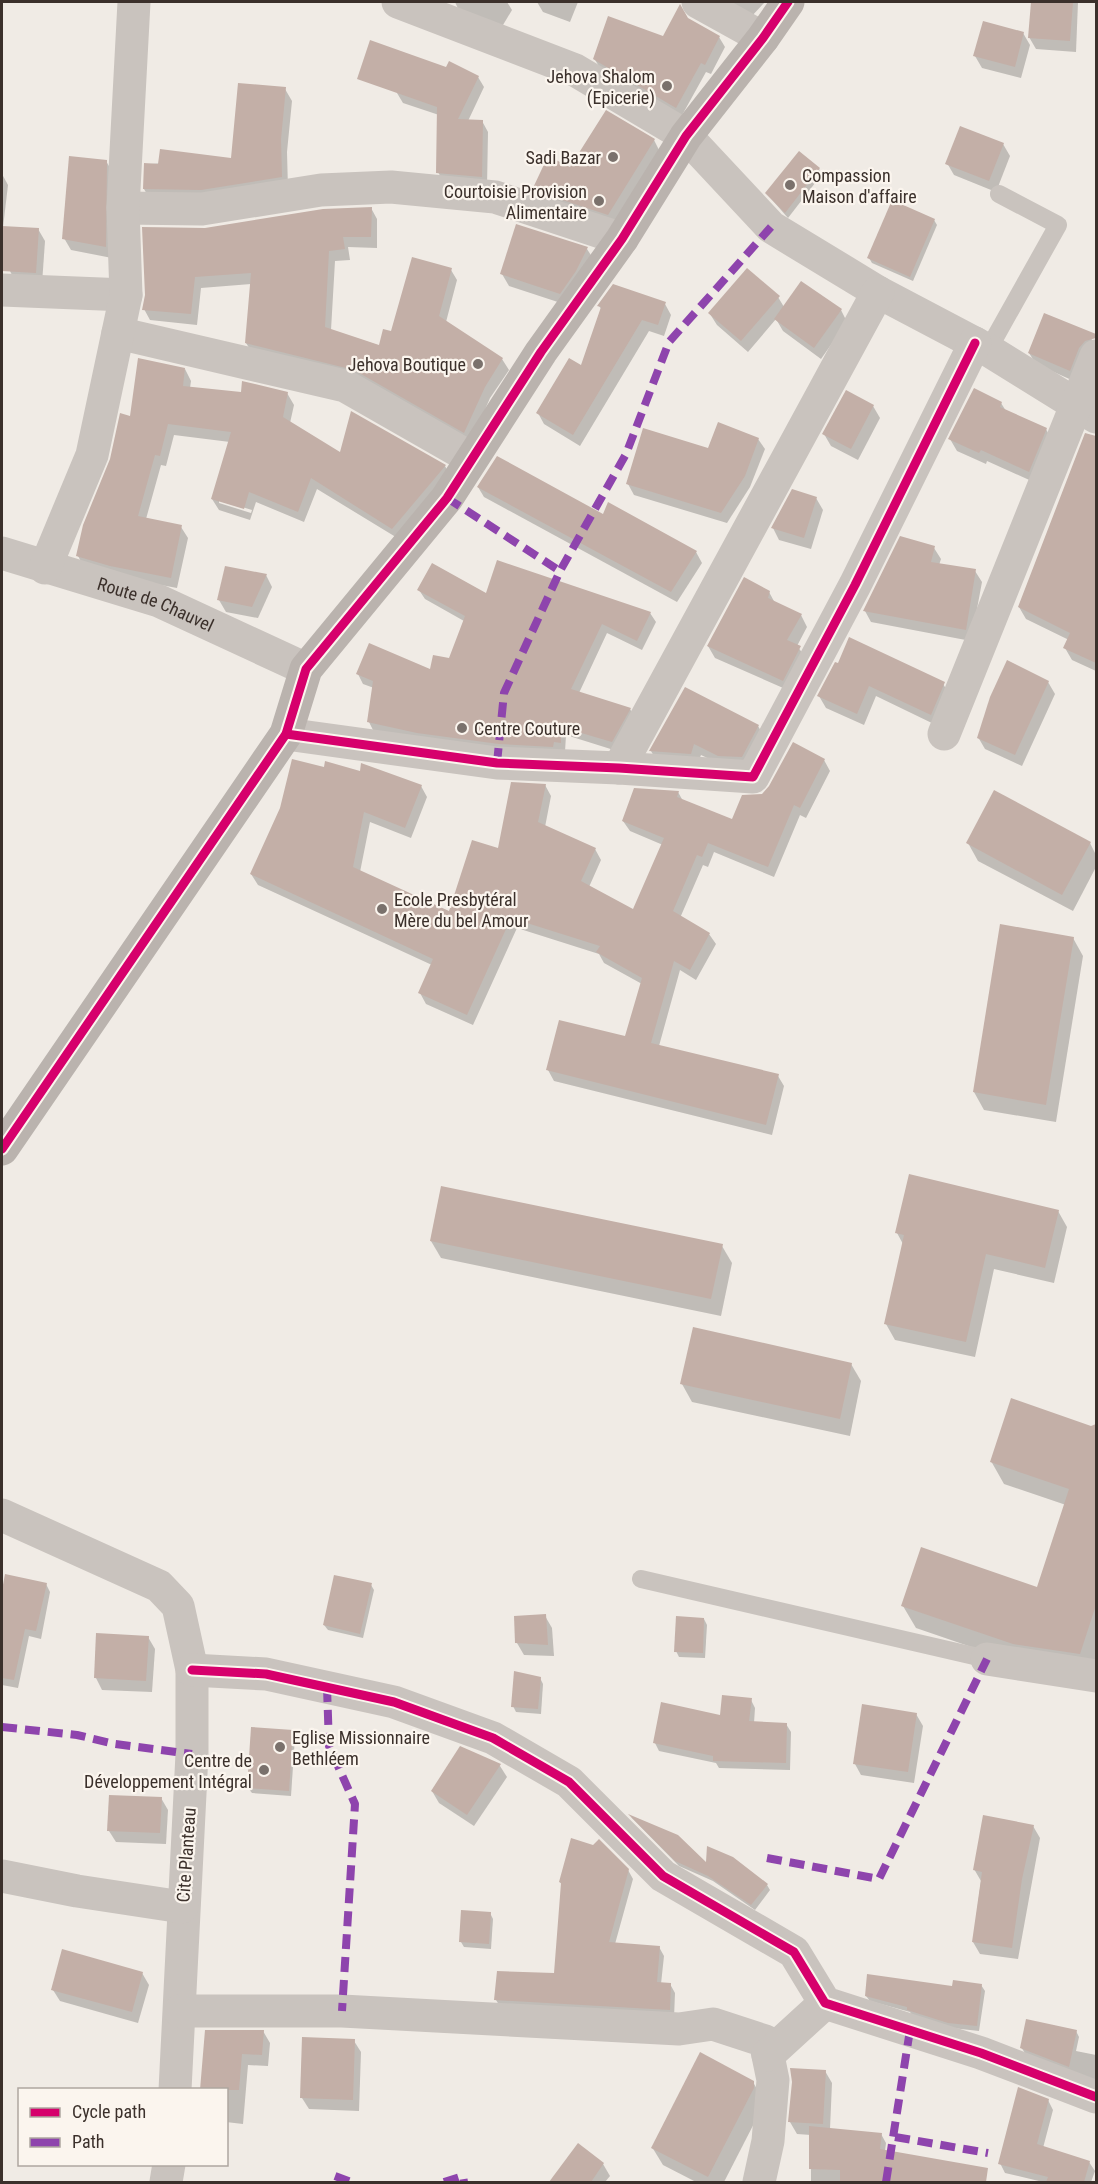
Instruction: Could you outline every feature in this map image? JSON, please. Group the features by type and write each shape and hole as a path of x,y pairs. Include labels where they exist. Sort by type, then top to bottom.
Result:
{"street":[{"path":"45,568 92,455 126,295 123,208 134,2"},
{"path":"398,2 575,70 686,136 771,226 878,292 982,347 1086,412"},
{"path":"698,2 763,38"},
{"path":"2,1149 286,734 306,669 447,498 541,352 622,239 686,136 763,38 788,2"},
{"path":"123,208 202,209 321,190 391,187 495,197 622,239"},
{"path":"2,290 126,295"},
{"path":"619,768 878,292"},
{"path":"118,333 345,386 471,458"},
{"path":"286,734 497,763 753,777 982,347"},
{"path":"944,734 1086,412 1096,356"},
{"name":"Route de Chauvel","path":"2,552 45,568 159,601 306,669"},
{"name":"Cite Planteau","path":"2,1515 159,1586 178,1606 192,1670 192,1754 182,1907 180,2011 175,2088"},
{"path":"987,1659 1096,1676"},
{"path":"192,1670 266,1674 394,1702 493,1738 569,1782 663,1876 794,1952 825,2003 981,2053 1096,2097"},
{"path":"2,1876 77,1891 182,1907"},
{"path":"768,2055 825,2003"},
{"path":"180,2011 342,2011 680,2029 713,2024 765,2041 773,2080 768,2141 759,2182"},
{"path":"166,2182 169,2166"}],"lane":[{"path":"982,347 1058,225 999,194"},
{"path":"641,1579 987,1659"}],"building":[{"path":"1031,2 1073,2 1070,41 1028,38"},
{"path":"680,4 688,18 720,36 705,65 701,63 676,108 593,59 608,16 663,36"},
{"path":"983,21 1024,32 1015,67 973,56"},
{"path":"370,40 446,67 449,61 479,76 458,119 483,120 482,177 436,173 437,107 357,79"},
{"path":"238,83 286,87 281,139 282,177 201,190 143,189 144,163 158,164 160,149 231,158"},
{"path":"606,110 655,139 608,215 532,190 548,156 570,167"},
{"path":"960,126 1004,143 989,181 945,164"},
{"path":"799,151 820,168 785,213 765,193"},
{"path":"69,156 107,160 106,247 62,239"},
{"path":"892,200 935,219 910,277 867,258"},
{"path":"372,207 371,237 343,237 345,249 329,251 325,327 379,345 383,329 391,331 412,257 452,268 439,316 503,358 485,387 464,433 354,370 245,343 251,273 195,277 191,314 142,310 145,295 142,227 205,228 323,209"},
{"path":"516,224 588,247 576,271 560,294 500,274"},
{"path":"2,226 39,228 36,273 2,271"},
{"path":"747,268 780,296 741,341 708,313"},
{"path":"801,281 842,309 814,348 774,319"},
{"path":"613,284 666,302 658,325 642,320 573,435 536,413 569,358 581,365 601,307 597,306"},
{"path":"1044,313 1096,334 1096,338 1085,341 1079,348 1070,371 1028,353"},
{"path":"138,358 185,368 183,386 241,392 242,381 288,392 283,417 340,452 351,411 446,465 392,529 311,478 298,512 249,492 244,509 211,499 231,432 168,424 160,456 155,455 138,516 182,525 171,578 110,566 76,556 83,525 110,459 120,413 130,416"},
{"path":"974,388 1002,402 1000,407 1047,428 1029,472 981,450 979,453 948,439"},
{"path":"846,390 874,405 851,449 822,434"},
{"path":"718,422 759,438 745,476 721,513 626,484 643,428 708,448"},
{"path":"1085,433 1096,436 1096,663 1063,648 1070,633 1018,607"},
{"path":"497,456 603,514 608,502 697,551 671,592 477,487"},
{"path":"792,489 817,497 804,538 771,528"},
{"path":"900,536 935,546 931,562 976,569 966,630 863,611"},
{"path":"497,560 651,612 637,641 602,624 571,689 631,708 612,742 561,727 561,743 554,742 553,747 499,744 417,733 367,722 373,681 356,674 369,643 430,669 433,655 449,658 465,616 417,590 432,563 486,593"},
{"path":"225,566 267,574 252,607 217,600"},
{"path":"744,577 770,591 768,598 802,614 787,640 801,646 783,681 707,646"},
{"path":"849,637 945,682 931,715 869,686 857,714 817,696 835,662 838,663"},
{"path":"1007,660 1049,681 1015,755 977,738 990,697"},
{"path":"685,687 759,725 742,757 718,756 694,744 691,754 649,751"},
{"path":"793,742 825,759 800,808 794,805 768,867 708,843 702,857 697,855 673,911 710,933 690,970 674,961 651,1043 779,1074 766,1125 546,1070 559,1020 625,1036 642,978 596,952 600,946 511,918 467,1015 418,993 433,959 250,874 280,808 292,759 324,767 325,761 360,771 361,763 422,785 405,828 364,812 353,867 449,911 472,840 498,848 511,782 546,784 538,822 596,848 581,881 633,909 664,838 622,821 634,788 679,791 677,797 732,819 742,795 762,794 769,786"},
{"path":"994,790 1091,842 1062,895 966,843"},
{"path":"1000,924 1074,937 1046,1105 973,1092"},
{"path":"909,1174 1059,1210 1045,1268 986,1254 966,1342 884,1324 904,1235 895,1233"},
{"path":"441,1186 723,1244 711,1299 430,1241"},
{"path":"693,1327 852,1363 840,1419 680,1384"},
{"path":"1011,1398 1091,1426 1096,1424 1096,1605 1080,1654 1013,1644 901,1606 921,1547 1037,1587 1069,1489 990,1462"},
{"path":"5,1574 47,1583 36,1631 25,1629 14,1680 2,1678 2,1590"},
{"path":"334,1575 372,1583 360,1634 323,1625"},
{"path":"546,1614 548,1645 515,1643 514,1616"},
{"path":"676,1616 704,1618 703,1653 674,1652"},
{"path":"96,1633 149,1636 146,1681 94,1678"},
{"path":"514,1671 541,1677 538,1709 511,1707"},
{"path":"722,1695 752,1698 749,1721 787,1723 786,1763 713,1761 713,1756 653,1743 661,1702 720,1715"},
{"path":"862,1704 917,1713 908,1772 853,1764"},
{"path":"251,1727 293,1730 289,1791 247,1788"},
{"path":"460,1746 501,1764 467,1815 431,1791"},
{"path":"109,1795 162,1797 160,1833 107,1831"},
{"path":"628,1814 678,1835 706,1862 707,1846 733,1857 768,1884 751,1905 708,1876 675,1861"},
{"path":"983,1815 1034,1825 1022,1879 1012,1948 972,1942 982,1872 973,1870"},
{"path":"571,1838 593,1845 599,1839 629,1869 609,1942 660,1946 657,1982 671,1983 670,2010 494,2000 497,1971 554,1973 561,1883 559,1882"},
{"path":"461,1910 491,1912 489,1944 459,1942"},
{"path":"62,1949 143,1972 132,2012 51,1990"},
{"path":"867,1974 952,1986 953,1980 982,1984 977,2026 948,2023 907,2010 907,2007 865,1996"},
{"path":"1026,2019 1077,2030 1069,2067 1020,2048"},
{"path":"205,2030 264,2030 262,2055 242,2054 239,2090 200,2088"},
{"path":"302,2037 355,2039 353,2100 300,2098"},
{"path":"700,2052 754,2081 754,2088 708,2177 651,2148"},
{"path":"790,2068 826,2070 823,2124 788,2122 792,2082"},
{"path":"1018,2087 1049,2099 1037,2144 1090,2161 1084,2182 1046,2182 1048,2177 998,2164"},
{"path":"809,2126 882,2133 880,2149 988,2168 986,2182 840,2182 840,2170 809,2169"},
{"path":"578,2143 604,2163 591,2182 549,2182"}],"marked path":[{"path":"497,763 504,693 560,571 626,454 669,342 771,227"},
{"path":"447,498 560,571"},
{"path":"767,1858 879,1879 987,1659"},
{"path":"327,1687 329,1746 355,1804 342,2011"},
{"path":"2,1727 77,1735 115,1744 192,1754"},
{"path":"886,2182 910,2030"},
{"path":"895,2137 988,2153"},
{"path":"335,2176 351,2182"},
{"path":"444,2182 463,2176 464,2182"}],"cycle path":[{"path":"2,1149 286,734 306,669 447,498 541,352 622,239 686,136 763,38 788,2"},
{"path":"286,734 497,763 753,777 855,585 975,343"},
{"path":"192,1670 266,1674 394,1702 493,1738 569,1782 663,1876 794,1952 825,2003 981,2053 1096,2097"}],"place":[{"name":"Jehova Shalom (Epicerie)","path":"667,86"},
{"name":"Sadi Bazar","path":"613,157"},
{"name":"Compassion Maison d'affaire","path":"790,185"},
{"name":"Courtoisie Provision Alimentaire","path":"599,201"},
{"name":"Jehova Boutique","path":"478,364"},
{"name":"Centre Couture","path":"462,728"},
{"name":"Ecole Presbytéral Mère du bel Amour","path":"382,909"},
{"name":"Eglise Missionnaire Bethléem","path":"280,1747"},
{"name":"Centre de Développement Intégral","path":"264,1770"}]}
